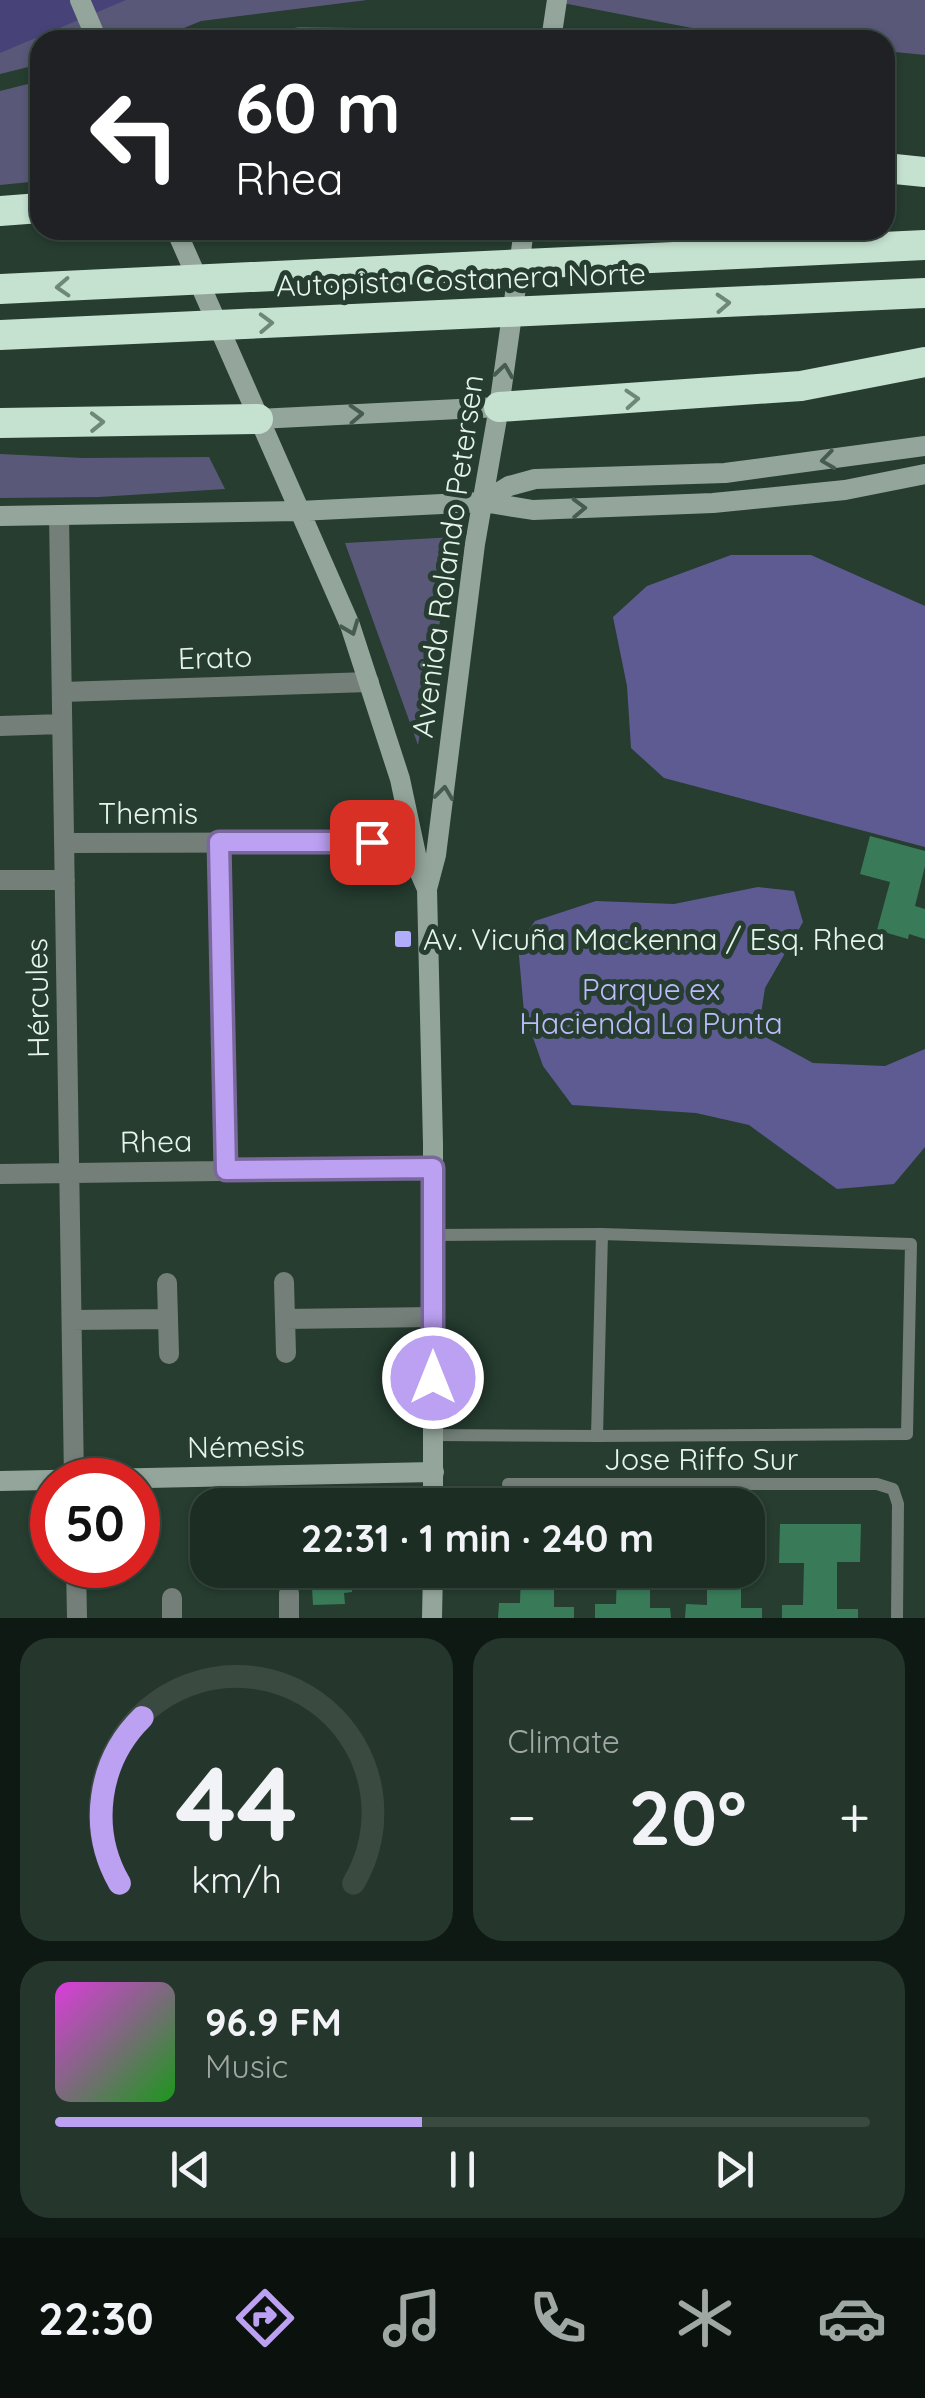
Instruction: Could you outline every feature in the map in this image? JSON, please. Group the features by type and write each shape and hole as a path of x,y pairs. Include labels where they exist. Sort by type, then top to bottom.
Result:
{"highway":[{"path":"895,169 925,172"},
{"path":"0,211 30,209"},
{"name":"Autopista Costanera Norte","path":"0,290 925,245"},
{"name":"Autopista Costanera Norte","path":"0,334 925,293"},
{"path":"499,407 801,386 925,362"},
{"path":"0,423 258,419"}],"main road":[{"path":"80,0 94,30"},
{"path":"552,30 557,0"},
{"path":"180,240 344,609 400,779 427,888 434,1488"},
{"name":"Avenida Rolando Petersen","path":"427,888 436,855 482,502 523,240"},
{"path":"258,419 499,407"},
{"path":"482,502 509,486 535,479 725,473 925,446"},
{"path":"0,516 299,511 482,502 532,510 714,503 844,490 925,474"},
{"name":"Némesis","path":"160,1478 434,1472"},
{"name":"Némesis","path":"0,1480 30,1480"},
{"path":"432,1618 433,1588"}],"street":[{"name":"Hércules","path":"59,515 74,1458"},
{"name":"Erato","path":"62,692 370,682"},
{"path":"0,726 62,724"},
{"path":"219,842 226,1170"},
{"name":"Themis","path":"64,843 413,842"},
{"path":"0,880 65,880"},
{"name":"Rhea","path":"0,1174 433,1168"},
{"path":"284,1282 286,1353"},
{"path":"167,1284 169,1354"},
{"path":"285,1319 433,1317"},
{"path":"72,1320 168,1318"},
{"path":"76,1588 77,1618"},
{"path":"289,1593 289,1618"}],"lane":[{"path":"596,1436 602,1234"},
{"path":"432,1235 602,1234 911,1244 907,1434 433,1434"},
{"name":"Jose Riffo Sur","path":"508,1484 877,1484 893,1489 898,1504 897,1618"}],"shaded area":[{"path":"0,0 367,0 201,21 179,30 30,30 30,66 0,74"},
{"path":"0,0 126,0 55,30 30,30 30,40 0,53"},
{"path":"547,0 925,0 925,55 895,52 895,30 702,30"},
{"path":"299,27 372,30 284,30"},
{"path":"30,84 30,182 0,185 0,91"},
{"path":"0,454 209,457 225,489 0,498"},
{"path":"455,537 418,745 345,543"}],"green space":[{"path":"731,555 811,555 925,606 925,847 664,778 631,748 627,686 613,617 647,586"},
{"name":"Parque ex Hacienda La Punta","path":"758,887 794,891 803,922 765,988 758,1033 813,1063 885,1066 925,1049 925,1147 894,1184 837,1189 749,1125 696,1113 572,1105 543,1066 524,1012 518,945 535,921 596,901 674,904"}],"building":[{"path":"870,836 925,851 915,906 925,909 925,939 909,934 908,939 877,930 890,882 860,874"},
{"path":"780,1524 861,1524 860,1562 837,1562 837,1609 858,1609 858,1618 782,1618 782,1605 803,1605 804,1563 779,1563"},
{"path":"312,1588 352,1588 352,1592 344,1593 345,1604 313,1605"},
{"path":"520,1588 554,1588 554,1607 574,1607 574,1618 498,1618 499,1603 520,1603"},
{"path":"616,1588 650,1588 650,1608 670,1608 671,1618 595,1618 595,1604 616,1604"},
{"path":"707,1588 741,1588 741,1608 762,1608 762,1618 685,1618 686,1604 707,1605"}],"place":[{"name":"Av. Vicuña Mackenna / Esq. Rhea","path":"403,939"}],"route":[{"path":"372,842 219,842 226,1170 433,1168 433,1378"}]}
